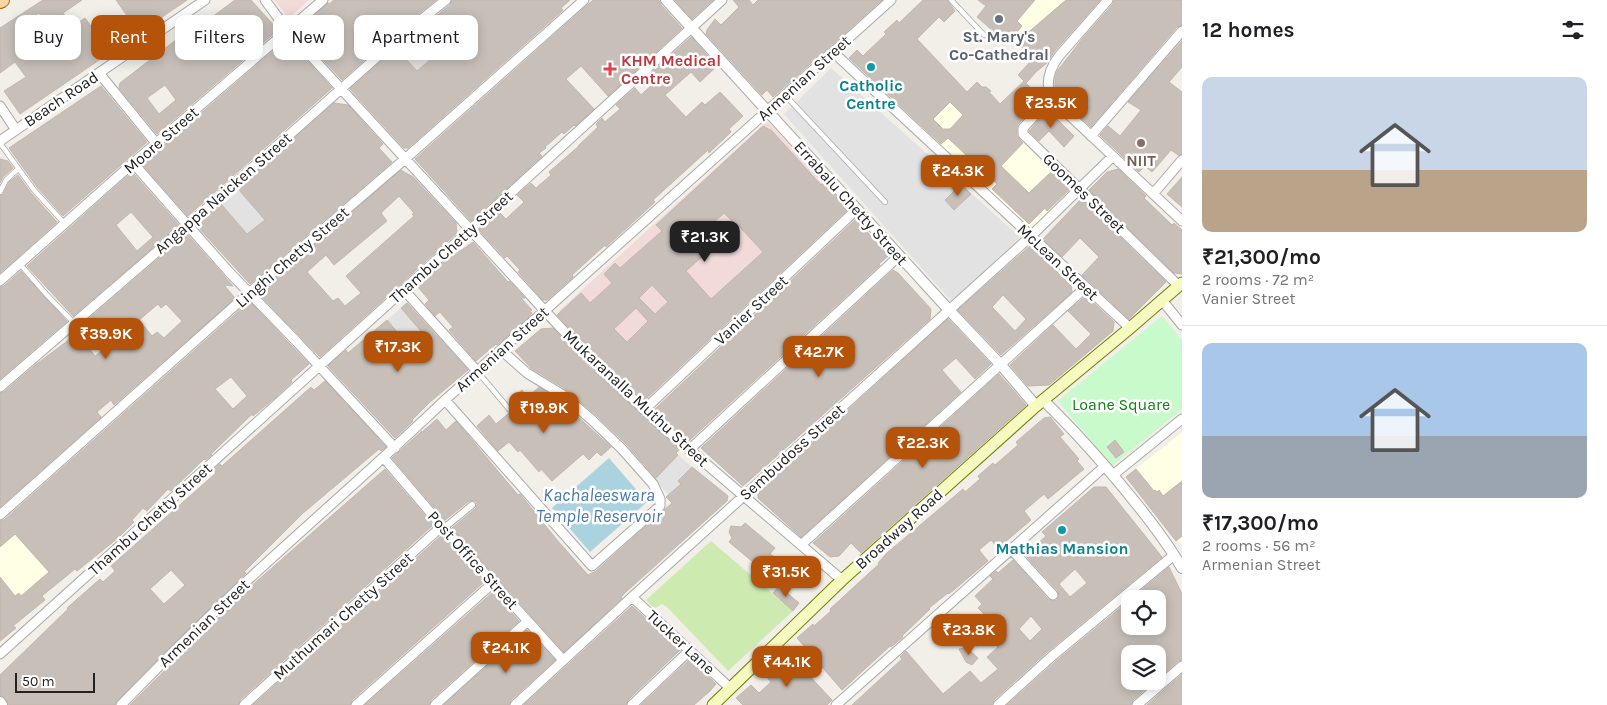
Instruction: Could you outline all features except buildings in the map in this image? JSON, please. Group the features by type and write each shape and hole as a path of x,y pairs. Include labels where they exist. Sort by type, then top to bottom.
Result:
{"main road":[{"name":"Broadway Road","path":"713,705 842,580 1039,403 1180,284"}],"street":[{"name":"Beach Road","path":"0,142 205,0"},
{"name":"Mukaranalla Muthu Street","path":"266,0 277,15"},
{"name":"Moore Street","path":"306,15 323,0"},
{"name":"Angappa Naicken Street","path":"0,387 188,225 404,33 446,0"},
{"name":"Linghi Chetty Street","path":"0,515 249,293 405,159 584,0"},
{"name":"Errabalu Chetty Street","path":"666,0 1001,365 1039,403 1069,425 1156,528 1182,568"},
{"name":"Thambu Chetty Street","path":"0,654 722,0"},
{"name":"Armenian Street","path":"121,705 238,590 395,448 445,400 891,0"},
{"path":"1108,0 1053,65 1049,77 1051,98 1182,221"},
{"path":"1091,136 1182,31"},
{"name":"Moore Street","path":"0,281 156,143 273,44"},
{"name":"McLean Street","path":"832,52 1130,328"},
{"name":"Mukaranalla Muthu Street","path":"314,60 580,348 644,410 689,450 842,580"},
{"path":"98,74 156,143"},
{"name":"Goomes Street","path":"1051,98 1023,128 1022,134 1180,284"},
{"name":"Beach Road","path":"0,106 16,130"},
{"name":"Sembudoss Street","path":"515,705 1031,236 1113,156"},
{"path":"1153,194 1182,160"},
{"path":"133,163 249,293 320,366 395,448"},
{"name":"Vanier Street","path":"644,410 857,209"},
{"path":"689,450 899,256"},
{"path":"801,545 1086,287"},
{"path":"404,290 477,371"},
{"path":"1162,300 1182,325"},
{"path":"445,400 592,566 660,506 660,499 652,484 622,449 563,395 527,373 501,350"},
{"path":"1112,475 1182,418"},
{"name":"Post Office Street","path":"384,458 443,527 563,660"},
{"path":"836,705 1105,466"},
{"path":"443,527 472,504"},
{"name":"Muthumari Chetty Street","path":"244,705 443,527"},
{"path":"1011,550 1053,596"},
{"path":"998,705 1051,657 1174,555"},
{"path":"356,705 493,583"},
{"name":"Tucker Lane","path":"632,597 730,688"},
{"path":"435,705 528,621"},
{"path":"632,705 690,650"},
{"path":"1137,705 1182,666"}],"lane":[{"path":"952,0 984,35"},
{"path":"785,95 885,202"},
{"path":"0,142 34,190 65,224"},
{"path":"0,192 6,180 18,169"},
{"path":"20,264 74,323"},
{"path":"477,371 509,409"}],"shaded area":[{"path":"274,0 309,0 292,15 286,15"},
{"path":"978,0 1101,0 1042,65 1029,56 1017,42 1019,40 1005,34 1001,38 977,17 986,6"},
{"path":"407,60 430,60 417,71"},
{"path":"831,68 1020,237 952,302 784,114"},
{"path":"977,82 982,87 986,87 991,91 985,97 995,103 997,101 1019,123 1019,132 1023,143 1069,188 1069,192 1030,231 923,129 950,102 954,105"},
{"path":"767,121 844,203 645,392 559,311"},
{"path":"239,191 265,220 247,234 222,205"},
{"path":"401,308 432,344 418,356 387,320"},
{"path":"1182,432 1182,545 1176,541 1126,477"},
{"path":"678,455 692,467 678,481 681,484 669,495 654,480"},
{"path":"17,508 71,572 43,596 45,600 13,626 0,609 0,523"}],"green space":[{"name":"Loane Square","path":"1162,316 1182,340 1182,409 1112,466 1058,401"},
{"path":"711,541 793,611 728,671 667,607 662,604 654,609 646,600"}],"water":[{"name":"Kachaleeswara Temple Reservoir","path":"609,458 647,502 590,552 552,508"}],"place":[{"name":"St. Mary's Co-Cathedral","path":"999,19"},
{"name":"Catholic Centre","path":"871,67"},
{"name":"KHM Medical Centre","path":"610,69"},
{"name":"NIIT","path":"1141,143"},
{"name":"Mathias Mansion","path":"1062,530"}]}
